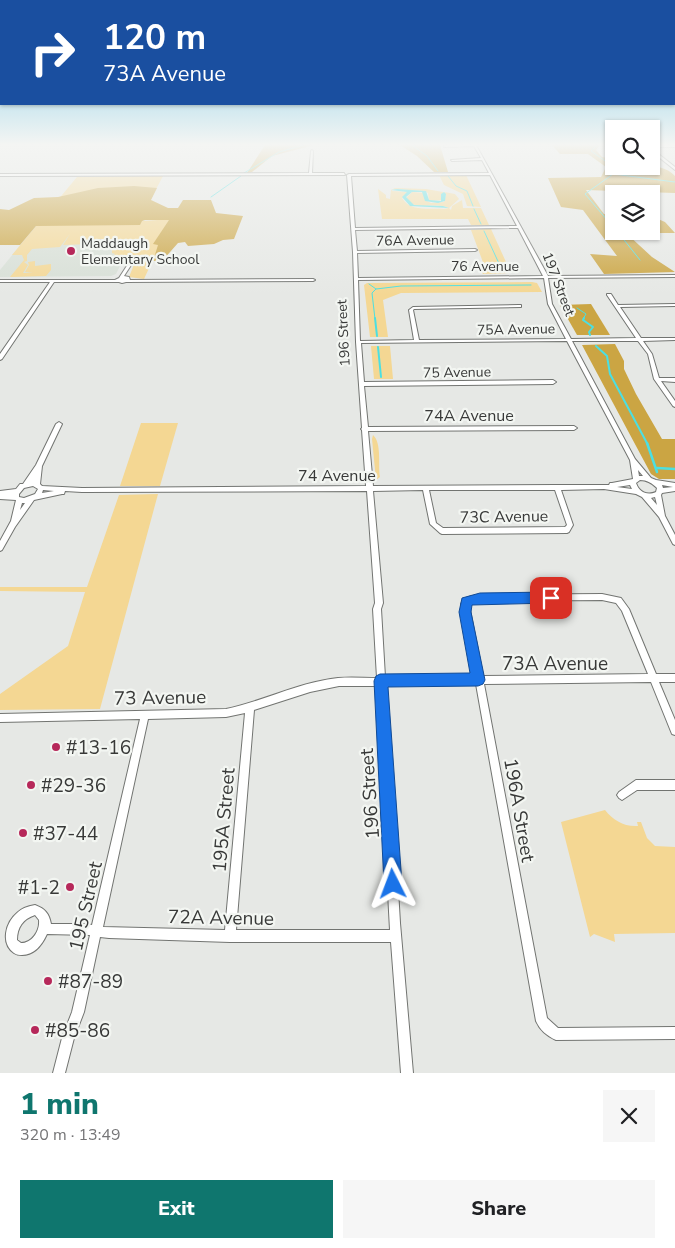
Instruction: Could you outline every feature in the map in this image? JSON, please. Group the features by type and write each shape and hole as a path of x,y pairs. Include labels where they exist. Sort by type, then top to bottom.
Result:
{"street":[{"name":"196 Street","path":"349,195 355,252 358,342 379,603 377,610 380,681 396,936 407,1073"},
{"name":"197 Street","path":"502,195 546,277 552,308 633,460 649,479"},
{"path":"353,229 520,227"},
{"name":"76A Avenue","path":"355,252 475,250"},
{"path":"119,279 131,262"},
{"path":"127,270 127,279"},
{"name":"76 Avenue","path":"356,279 675,276"},
{"path":"0,281 119,279 313,280"},
{"path":"0,358 53,280"},
{"path":"609,295 652,359 657,379 675,406"},
{"path":"617,306 675,305"},
{"path":"417,342 412,308 519,306"},
{"name":"75A Avenue","path":"358,342 675,339"},
{"path":"657,379 675,380"},
{"name":"75 Avenue","path":"361,384 553,382"},
{"path":"12,525 17,496 39,466 59,424"},
{"name":"74A Avenue","path":"364,429 574,428"},
{"name":"197 Street","path":"633,460 634,487 641,494"},
{"path":"0,548 12,525 34,498 39,486 39,466"},
{"path":"649,479 675,485"},
{"name":"74 Avenue","path":"604,487 649,479"},
{"path":"656,482 660,487 662,516"},
{"name":"74 Avenue","path":"25,485 71,490 604,487 641,494 659,493"},
{"name":"73C Avenue","path":"426,489 433,524 442,531 567,530 570,525 557,487"},
{"path":"659,493 675,489"},
{"name":"74 Avenue","path":"17,496 34,498 71,490"},
{"path":"0,493 17,496"},
{"path":"641,494 662,516 675,542"},
{"path":"0,497 17,496"},
{"name":"196A Street","path":"654,679 625,609 618,600 602,597 480,598 466,601 465,612 540,1014 545,1025 556,1034 675,1033"},
{"name":"73A Avenue","path":"316,686 339,682 380,681 675,678"},
{"path":"654,679 675,731"},
{"name":"73 Avenue","path":"0,718 212,714 250,708 316,686"},
{"name":"195A Street","path":"230,936 250,708"},
{"name":"195 Street","path":"59,1073 68,1038 78,1012 145,715"},
{"path":"622,795 636,785 675,785"},
{"name":"72A Avenue","path":"45,929 84,929 109,933 230,936 396,936"}],"shaded area":[{"path":"62,195 153,195 141,218 143,221 172,219 144,279 129,277 135,262 111,260 115,254 112,253 112,242 95,243 96,241 113,239 95,239 91,244 63,245 70,234 60,247 32,249 27,255 27,261 24,262 28,265 23,273 33,273 25,272 29,265 28,262 35,261 35,266 51,264 51,270 46,276 10,277 24,260 22,255 12,255"},
{"path":"67,195 153,195 151,200 168,208 178,208 183,200 211,200 216,213 243,216 234,239 223,240 214,244 188,246 185,242 178,243 163,260 153,261 158,245 153,244 169,220 145,220 140,225 36,226 20,245 0,245 0,209 9,210 34,198"},
{"path":"379,195 386,195 386,198 390,199 390,195 405,195 402,198 405,202 415,207 449,208 451,210 452,206 462,200 463,208 481,208 489,225 471,225 468,219 382,219"},
{"path":"409,195 424,195 425,200 431,203 444,202 446,195 456,195 459,199 449,208 411,204 406,198"},
{"path":"428,195 443,195 442,200 429,201"},
{"path":"463,195 475,195 481,207 467,206"},
{"path":"556,195 590,195 605,214 605,240 583,210 561,207"},
{"path":"660,220 665,222 675,233 660,233"},
{"name":"Maddaugh Elementary School","path":"140,225 116,274 111,276 0,277 0,270 36,226"},
{"path":"491,229 511,273 483,274 479,265 484,265 471,230"},
{"path":"605,240 634,240 652,257 675,272 604,274 590,254 617,256"},
{"path":"367,283 537,283 542,292 401,293 383,300 388,337 370,337 364,285"},
{"path":"591,304 610,335 577,335 560,305"},
{"path":"615,344 624,361 624,369 636,394 662,439 675,439 675,479 659,479 651,474 582,345"},
{"path":"371,346 390,346 393,379 374,379"},
{"path":"141,423 178,423 160,486 120,486"},
{"path":"373,435 378,443 379,454 380,477 376,480 372,439"},
{"path":"158,494 100,709 0,710 0,694 68,646 85,592 0,591 0,587 87,587 119,495"},
{"path":"605,810 615,820 624,824 638,826 637,822 641,822 647,838 655,846 675,847 675,933 614,934 615,942 594,934 590,937 561,822"}],"water":[{"path":"408,195 406,197 414,205 449,208 410,206 402,197"},
{"path":"423,195 427,195 429,200 441,201 441,195 446,195 445,201 438,203 425,201"}],"waterway":[{"path":"469,195 473,206"},
{"path":"586,195 605,217"},
{"path":"474,209 481,224"},
{"path":"484,231 502,270"},
{"path":"624,240 640,260"},
{"path":"369,284 376,289"},
{"path":"376,289 401,286 531,285"},
{"path":"375,319 372,293 376,289"},
{"path":"577,308 586,314 583,319"},
{"path":"375,318 377,336"},
{"path":"584,318 583,320 593,327 589,332 590,335"},
{"path":"596,346 607,356 610,374 647,443"},
{"path":"378,347 381,377"},
{"path":"647,443 657,472"},
{"path":"657,468 675,469"}],"place":[{"name":"Maddaugh Elementary School","path":"71,251"},
{"name":"#13-16","path":"56,747"},
{"name":"#29-36","path":"31,785"},
{"name":"#37-44","path":"23,833"},
{"name":"#1-2","path":"70,887"},
{"name":"#87-89","path":"48,981"},
{"name":"#85-86","path":"35,1030"}],"route":[{"path":"393,884 380,681 478,680 465,612 466,601 480,598 551,598"}]}
